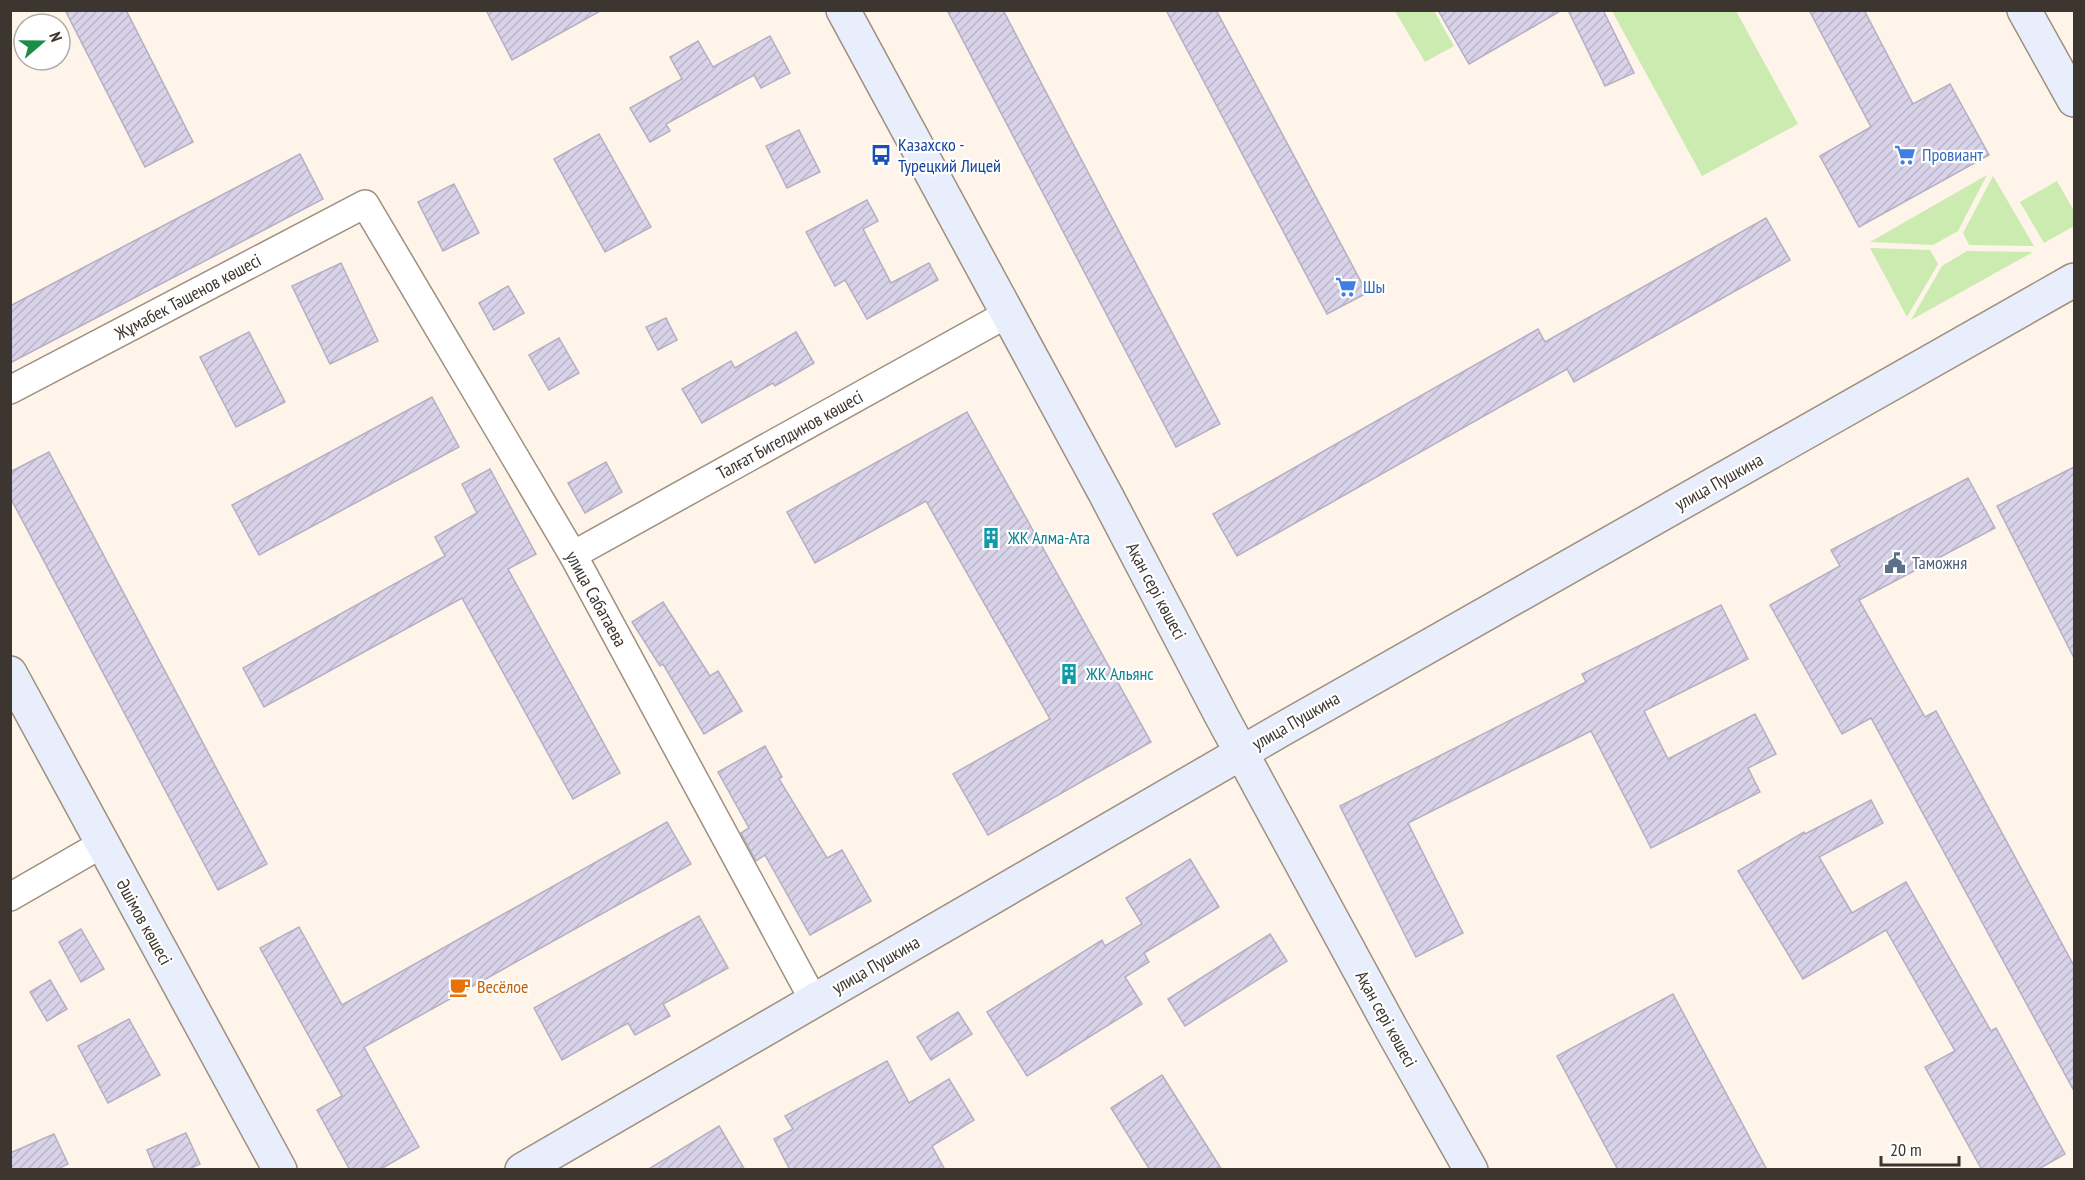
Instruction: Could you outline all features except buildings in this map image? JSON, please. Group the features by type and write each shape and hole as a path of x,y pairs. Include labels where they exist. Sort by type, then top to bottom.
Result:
{"street":[{"name":"Ақан сері көшесі","path":"843,10 1106,495 1222,717 1471,1170"},
{"path":"2024,10 2074,100"},
{"name":"Жұмабек Тәшенов көшесі","path":"10,390 365,204"},
{"name":"улица Сабатаева","path":"365,204 573,555 814,1001"},
{"name":"улица Пушкина","path":"522,1170 1242,752 2074,280"},
{"name":"Талғат Бигелдинов көшесі","path":"573,555 1007,314"},
{"name":"Әшімов көшесі","path":"10,673 280,1170"},
{"path":"10,897 102,844"}],"green space":[{"path":"1395,11 1434,11 1454,46 1425,62"},
{"path":"1612,11 1736,11 1798,124 1702,176"},
{"path":"1987,175 1958,231 1933,245 1870,242"},
{"path":"1993,176 2034,246 1969,245 1963,233"},
{"path":"2057,181 2074,211 2074,226 2044,243 2020,202"},
{"path":"1870,248 1930,250 1938,264 1907,317"},
{"path":"1967,251 2033,252 1911,320 1942,266"}],"place":[{"name":"Казахско - Турецкий Лицей","path":"881,155"},
{"name":"Провиант","path":"1905,155"},
{"name":"Шы","path":"1346,287"},
{"name":"ЖК Алма-Ата","path":"991,538"},
{"name":"Таможня","path":"1895,563"},
{"name":"ЖК Альянс","path":"1069,674"},
{"name":"Весёлое","path":"460,987"}]}
